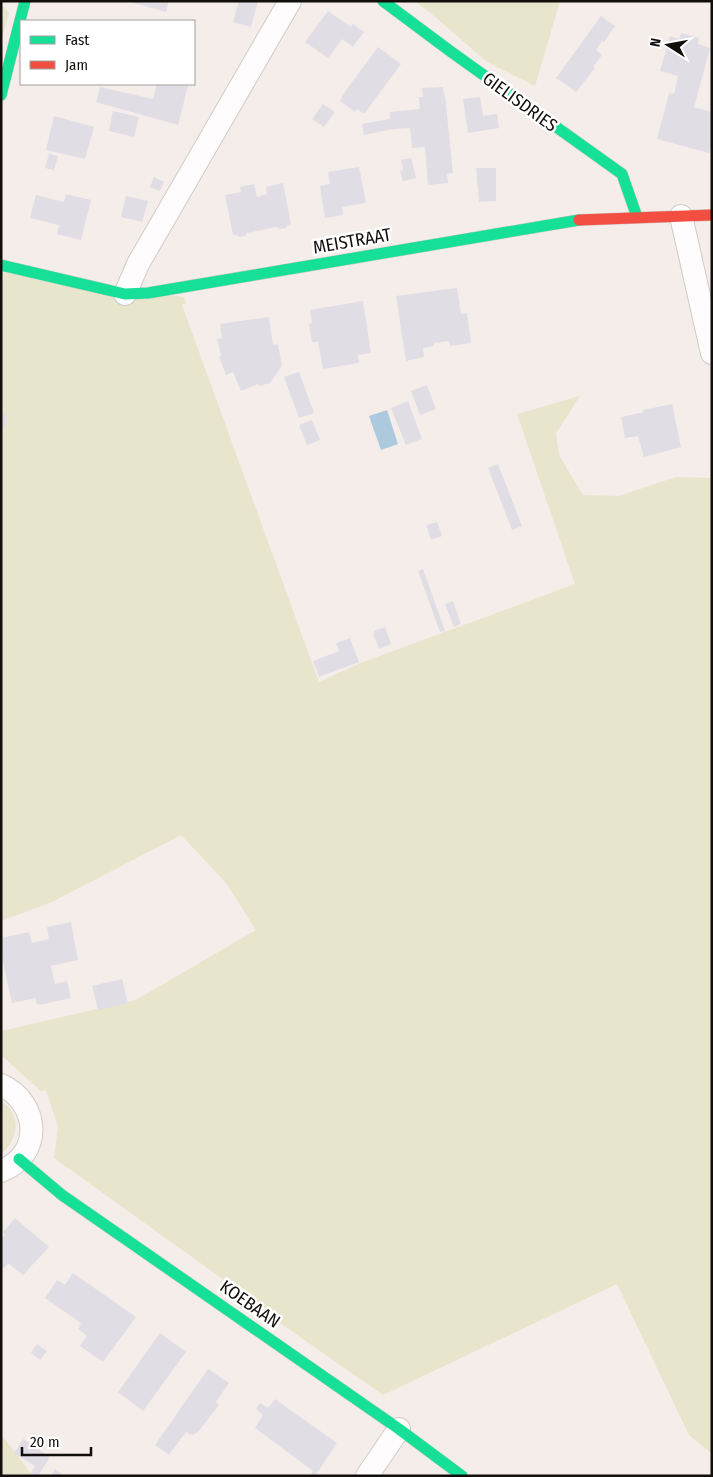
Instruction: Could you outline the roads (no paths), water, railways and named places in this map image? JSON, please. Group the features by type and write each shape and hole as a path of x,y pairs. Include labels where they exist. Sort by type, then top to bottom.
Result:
{"street":[{"path":"20,20 25,1"},
{"path":"125,294 140,261 290,1"},
{"name":"GIELISDRIES","path":"383,1 622,174 637,217"},
{"path":"1,95 20,21"},
{"name":"MEISTRAAT","path":"1,265 125,294 148,293 574,220 712,215"},
{"path":"681,216 712,353"},
{"path":"1,1085 17,1095 26,1106 32,1132 25,1152 10,1165"},
{"name":"KOEBAAN","path":"10,1165 78,1206 399,1429 462,1476"},
{"path":"367,1476 399,1429"}],"water":[{"path":"387,410 398,444 381,450 369,416"}]}
